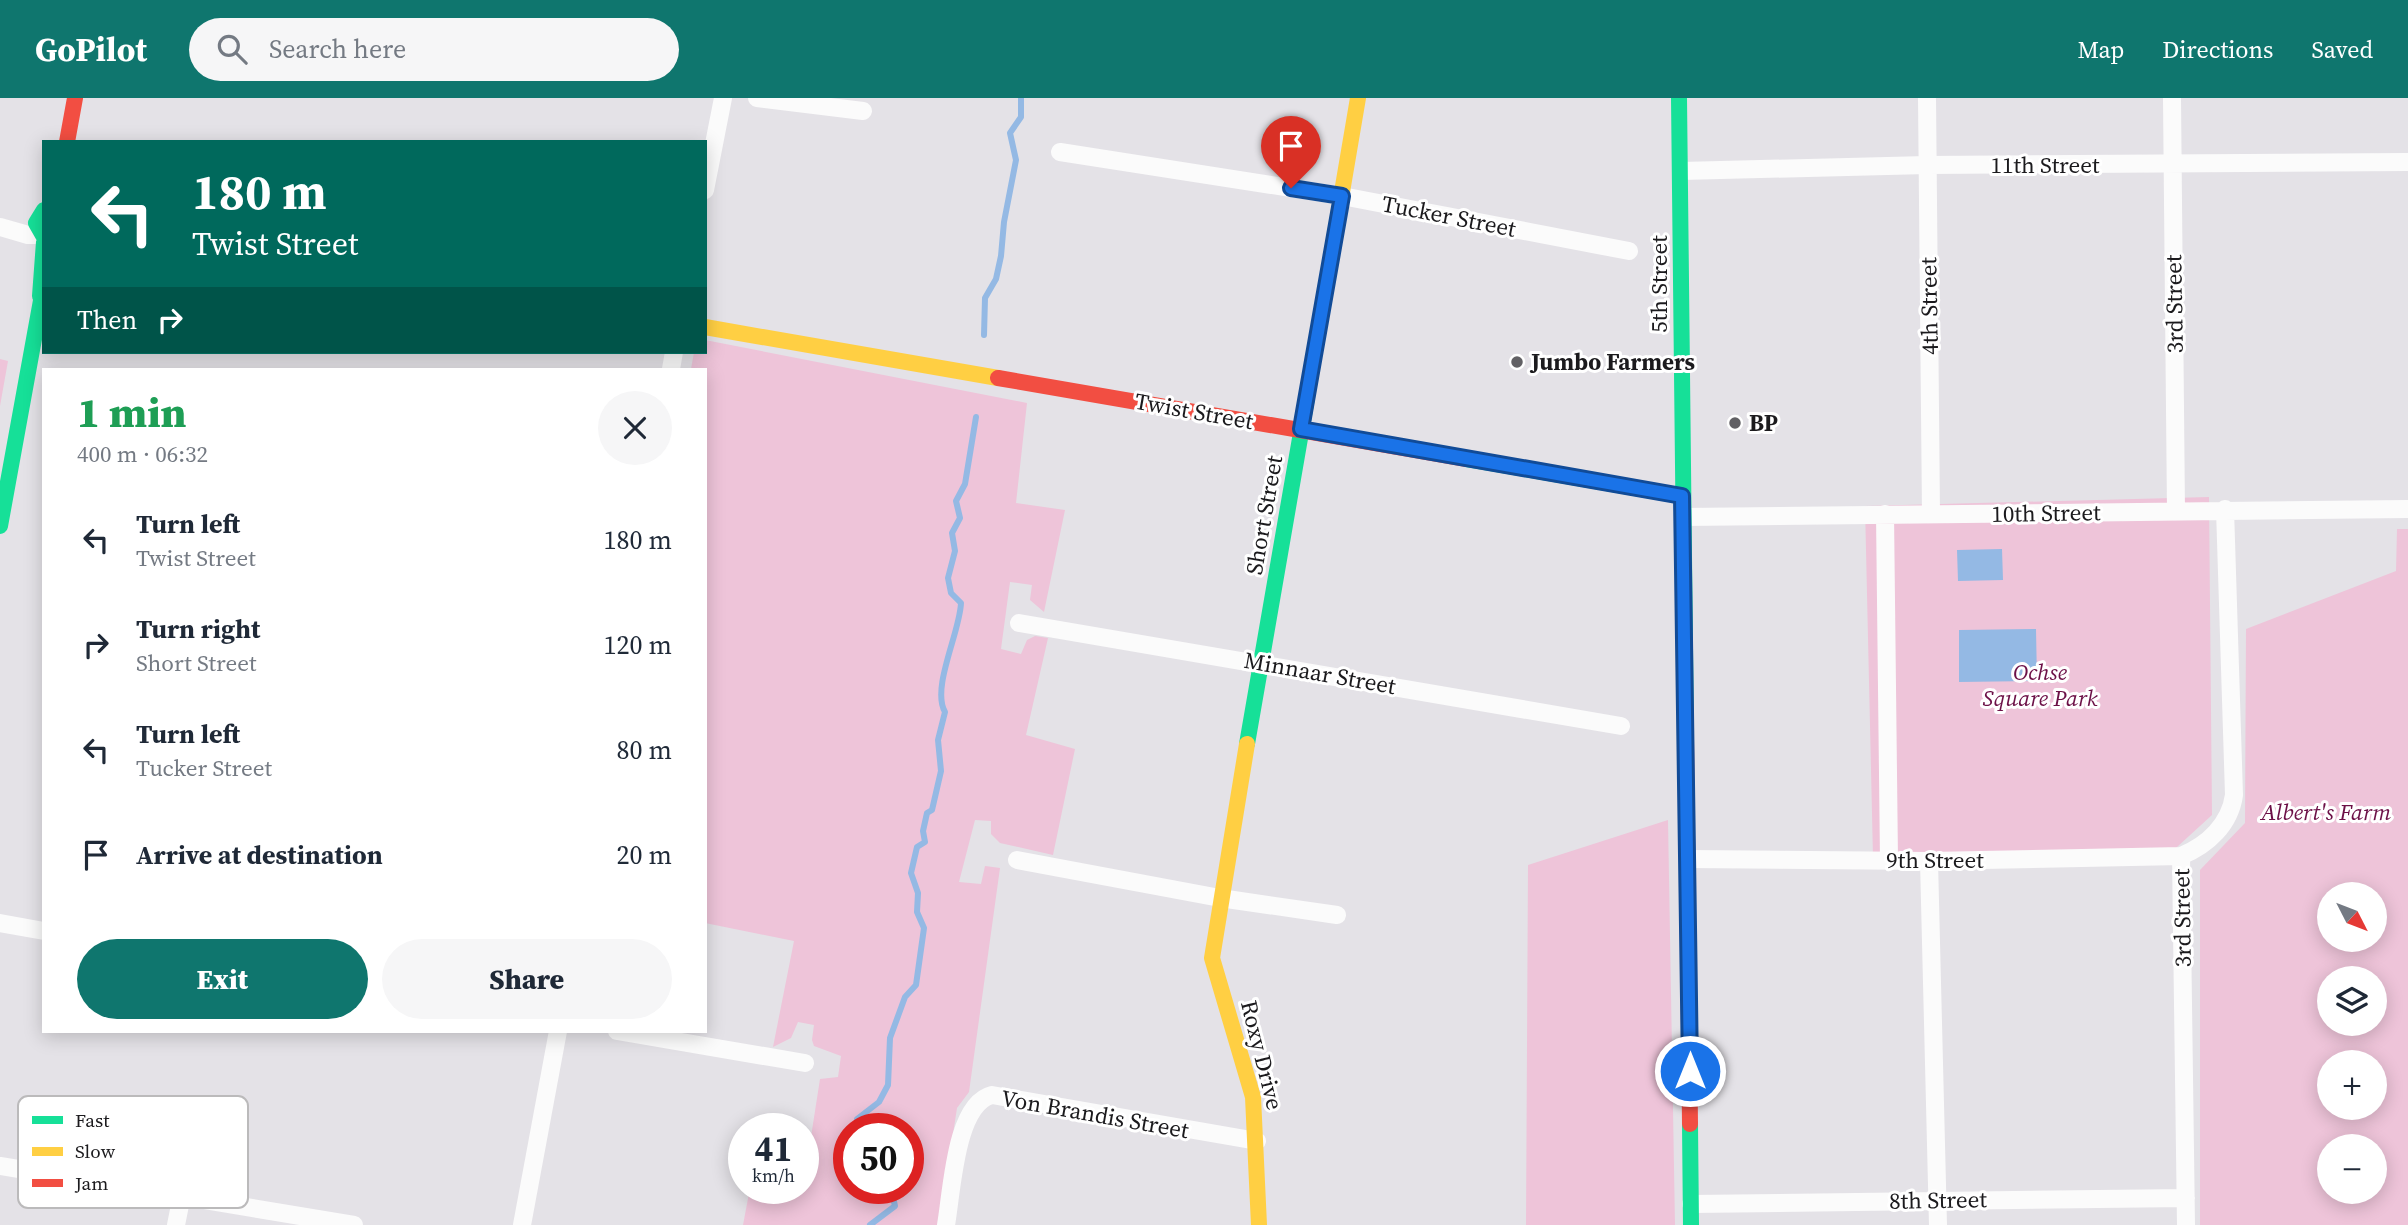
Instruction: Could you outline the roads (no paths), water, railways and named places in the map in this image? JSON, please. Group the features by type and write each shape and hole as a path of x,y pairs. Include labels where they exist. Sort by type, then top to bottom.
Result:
{"street":[{"path":"67,140 75,98"},
{"path":"707,180 723,98"},
{"path":"757,98 863,111"},
{"name":"Short Street","path":"1220,898 1358,98"},
{"name":"5th Street","path":"1679,98 1691,1225"},
{"name":"4th Street","path":"1927,98 1931,514"},
{"name":"3rd Street","path":"2172,98 2176,511"},
{"name":"Tucker Street","path":"1060,152 1342,196 1629,251"},
{"name":"11th Street","path":"1681,171 1927,165 2408,162"},
{"path":"0,526 42,290 42,229 28,235 5,228"},
{"name":"Twist Street","path":"707,327 1682,496"},
{"name":"3rd Street","path":"2186,1225 2181,856 2197,850 2224,824 2234,795 2225,509"},
{"name":"10th Street","path":"1683,517 2408,509"},
{"path":"1885,514 1889,860"},
{"name":"Minnaar Street","path":"1019,623 1621,726"},
{"name":"9th Street","path":"1688,859 1929,861 2181,856"},
{"path":"1017,860 1220,898 1338,915"},
{"path":"1929,861 1938,1225"},
{"name":"Roxy Drive","path":"1220,898 1212,958 1253,1097 1259,1225"},
{"path":"0,923 42,930"},
{"path":"522,1225 558,1033"},
{"path":"629,1033 805,1063"},
{"name":"Von Brandis Street","path":"946,1225 966,1118 984,1097 992,1095 1257,1142"},
{"path":"0,1166 18,1169"},
{"name":"8th Street","path":"1691,1204 2186,1198"},
{"path":"248,1207 354,1225"}],"water":[{"path":"2002,549 2003,580 1958,581 1957,550"},
{"path":"2036,629 2037,681 1959,682 1959,630"}],"waterway":[{"path":"984,335 985,298 996,279 1016,160 1010,133 1021,117 1021,98"},
{"path":"865,1113 879,1102 888,1085 890,1038 905,997 916,985 924,928 917,912 918,893 911,873 917,847 925,842 923,831 927,813 932,810 941,771 938,740 945,712 941,689 961,603 951,593 948,578 955,551 952,533 960,518 956,501 965,484 976,417"},
{"path":"870,1225 895,1204"}],"place":[{"name":"Jumbo Farmers","path":"1517,362"},
{"name":"BP","path":"1735,423"}],"park label":[{"name":"Ochse Square Park","path":"2040,685"},
{"name":"Albert's Farm","path":"2326,812"}]}
